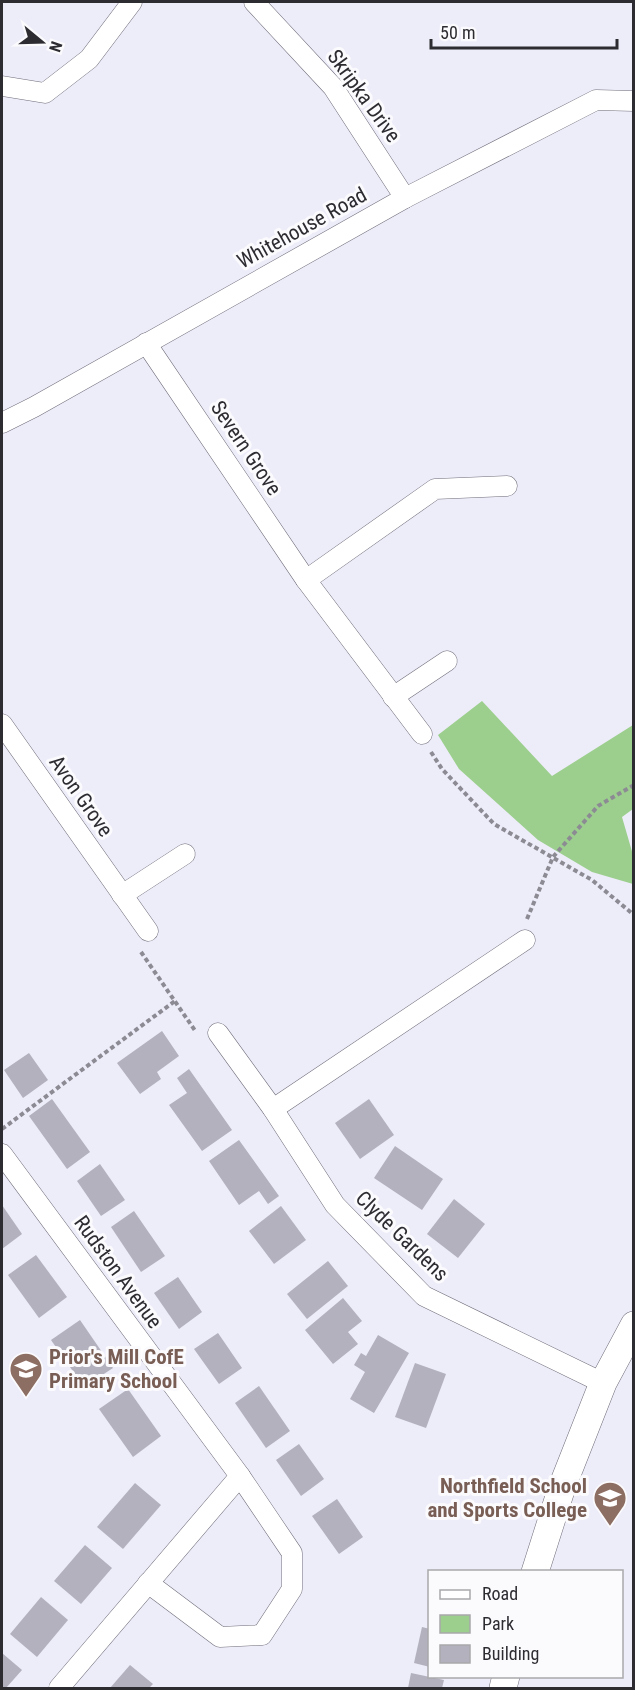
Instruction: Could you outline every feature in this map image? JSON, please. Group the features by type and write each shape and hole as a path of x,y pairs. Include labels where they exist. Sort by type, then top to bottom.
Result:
{"street":[{"path":"2,88 45,93 89,59 132,2"},
{"name":"Skripka Drive","path":"263,4 333,87 405,198"},
{"name":"Whitehouse Road","path":"2,423 405,198 596,100 633,101"},
{"name":"Severn Grove","path":"146,343 306,580 426,742"},
{"path":"306,580 435,489 507,486"},
{"path":"393,697 447,661"},
{"name":"Avon Grove","path":"2,724 148,931"},
{"path":"122,895 185,854"},
{"path":"273,1109 525,939"},
{"name":"Clyde Gardens","path":"218,1033 273,1109 335,1205 424,1296 603,1383"},
{"name":"Rudston Avenue","path":"2,1154 240,1476 292,1553 292,1589 262,1635 220,1637 148,1583"},
{"path":"536,1570 562,1487 603,1383 633,1325"},
{"path":"59,1689 240,1476"}],"path":[{"path":"426,742 442,769 494,824 592,880 633,915"},
{"path":"525,939 534,933 525,924 554,857 598,806 633,785"},
{"path":"148,931 133,941 204,1043 218,1033"},
{"path":"2,1129 175,1001"}],"green space":[{"path":"482,701 552,776 633,725 633,809 622,817 633,855 633,884 592,872 538,840 459,769 438,735"}],"building":[{"path":"162,1031 179,1056 157,1072 161,1079 140,1094 117,1063"},
{"path":"29,1053 48,1080 23,1098 4,1070"},
{"path":"189,1069 232,1130 202,1151 169,1105 187,1093 177,1078"},
{"path":"52,1099 90,1152 67,1169 29,1116"},
{"path":"369,1099 394,1135 360,1159 335,1123"},
{"path":"239,1140 279,1196 268,1204 259,1191 239,1205 209,1161"},
{"path":"395,1146 443,1179 422,1210 374,1178"},
{"path":"100,1164 125,1200 101,1216 77,1181"},
{"path":"454,1199 485,1224 458,1258 427,1234"},
{"path":"2,1205 22,1234 2,1249"},
{"path":"281,1206 306,1240 274,1264 249,1231"},
{"path":"134,1211 165,1256 141,1272 111,1227"},
{"path":"36,1255 67,1297 39,1318 8,1275"},
{"path":"328,1261 348,1286 307,1319 287,1294"},
{"path":"178,1277 202,1312 179,1329 154,1293"},
{"path":"343,1298 362,1321 348,1332 358,1344 333,1364 305,1330"},
{"path":"80,1320 113,1368 84,1387 51,1340"},
{"path":"218,1333 242,1368 219,1384 194,1349"},
{"path":"378,1335 409,1353 374,1413 350,1399 365,1372 354,1365 361,1353 366,1356"},
{"path":"415,1363 446,1374 426,1428 395,1417"},
{"path":"259,1386 290,1431 266,1448 235,1403"},
{"path":"128,1389 161,1436 133,1457 99,1409"},
{"path":"299,1444 324,1479 301,1496 276,1460"},
{"path":"135,1483 161,1505 123,1549 97,1527"},
{"path":"337,1499 363,1537 339,1554 312,1516"},
{"path":"85,1545 112,1568 81,1604 54,1581"},
{"path":"41,1597 68,1620 37,1657 10,1634"},
{"path":"422,1627 428,1628 428,1666 414,1663"},
{"path":"2,1653 22,1670 6,1688 2,1688"},
{"path":"130,1665 153,1684 149,1688 110,1688"},
{"path":"411,1673 444,1680 442,1688 408,1688"}],"place":[{"name":"Prior's Mill CofE Primary School","path":"26,1398"},
{"name":"Northfield School and Sports College","path":"610,1527"}]}
